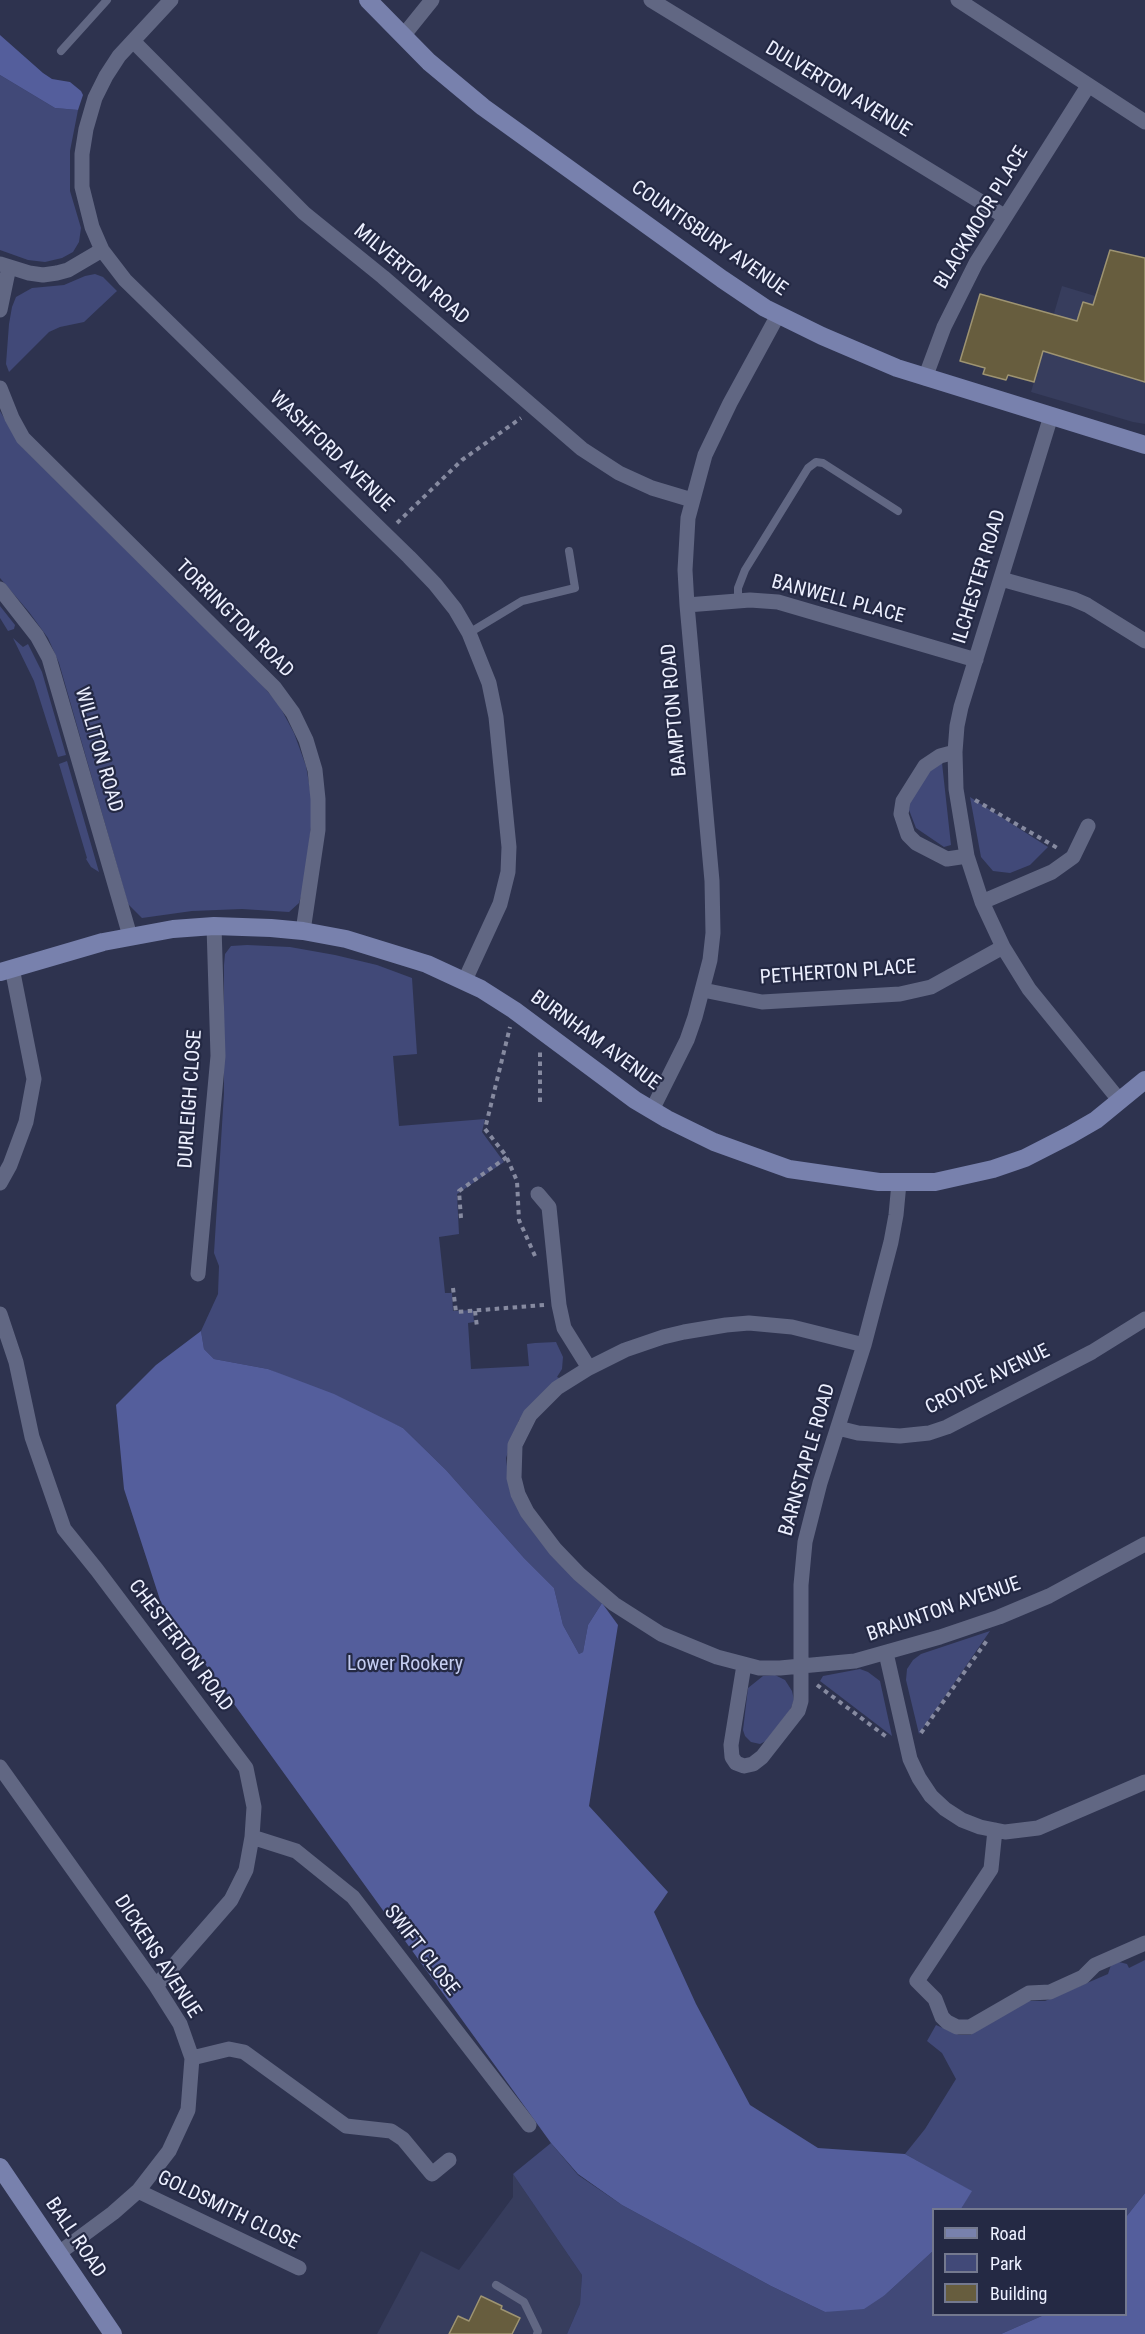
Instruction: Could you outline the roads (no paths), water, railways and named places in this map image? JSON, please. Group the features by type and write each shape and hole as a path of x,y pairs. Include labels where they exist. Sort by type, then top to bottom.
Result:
{"street":[{"name":"WASHFORD AVENUE","path":"171,0 119,57 95,98 83,146 82,172 84,198 92,227 102,250 125,280 435,584 455,609 469,633 489,683 496,717 509,847 508,872 500,904 465,980"},
{"name":"COUNTISBURY AVENUE","path":"368,0 444,76 483,107 722,279 778,315 855,351 925,378 1145,445"},
{"path":"403,36 432,0"},
{"name":"DULVERTON AVENUE","path":"651,0 1004,216"},
{"path":"958,0 1145,122"},
{"path":"979,14 987,0"},
{"name":"MILVERTON ROAD","path":"133,41 304,213 383,277 534,409 598,461 652,488 692,500"},
{"name":"BLACKMOOR PLACE","path":"925,378 944,327 976,263 1088,86"},
{"path":"0,310 4,265 42,275 57,273 69,270 102,250"},
{"name":"BAMPTON ROAD","path":"652,1110 687,1040 703,990 710,960 712,933 712,881 687,605 686,537 692,500 705,455 730,403 778,315"},
{"name":"TORRINGTON ROAD","path":"0,388 23,438 274,687 293,712 306,740 315,770 318,799 318,830 303,931"},
{"name":"ILCHESTER ROAD","path":"1051,416 957,726 956,789 967,856 982,902 1003,947 1029,989 1120,1101"},
{"path":"1001,579 1087,605 1145,641"},
{"name":"WILLITON ROAD","path":"0,589 37,636 49,658 130,936"},
{"name":"BANWELL PLACE","path":"687,605 738,600 778,602 976,660"},
{"path":"955,752 940,756 925,766 903,801 901,814 908,834 916,843 946,859 967,856"},
{"path":"982,902 1052,872 1073,856 1088,826"},
{"name":"BURNHAM AVENUE","path":"6,970 130,936 174,929 214,926 303,931 346,939 409,957 465,980 514,1010 611,1083 652,1110 714,1142 789,1169 844,1178 899,1183 945,1180 993,1169 1019,1160 1070,1135 1120,1101 1145,1080"},
{"name":"DURLEIGH CLOSE","path":"198,1274 218,1056 214,926"},
{"name":"PETHERTON PLACE","path":"703,990 762,1002 900,994 931,987 1003,947"},
{"path":"0,1183 10,1165 26,1122 34,1079 6,970"},
{"name":"BARNSTAPLE ROAD","path":"744,1665 731,1745 732,1757 736,1763 744,1766 753,1764 762,1757 798,1712 801,1701 801,1585 805,1542 817,1493 864,1345 891,1242 899,1183"},
{"path":"538,1194 549,1207 559,1305 564,1328 589,1368"},
{"name":"CHESTERTON ROAD","path":"0,1314 16,1362 32,1437 64,1530 104,1579 246,1768 254,1808 246,1870 231,1900 156,1986"},
{"name":"CROYDE AVENUE","path":"838,1428 858,1433 900,1436 930,1433 1092,1352 1145,1318"},
{"name":"BRAUNTON AVENUE","path":"864,1345 792,1327 749,1323 663,1337 625,1350 589,1368 549,1395 530,1415 522,1428 515,1445 514,1478 527,1512 555,1549 579,1574 614,1604 661,1635 744,1665 759,1668 800,1667 855,1661 886,1653 1021,1608 1090,1575 1145,1544"},
{"path":"886,1653 910,1759 931,1796 945,1809 963,1820 1005,1832 1038,1828 1145,1782"},
{"name":"DICKENS AVENUE","path":"0,1767 156,1986 180,2024 192,2058 188,2110 170,2151 138,2191 113,2213 59,2253"},
{"path":"995,1830 991,1869 916,1981 935,1999 942,2017 947,2022 957,2027 970,2027 1029,1993 1050,1992 1083,1977 1095,1965 1145,1943"},
{"name":"SWIFT CLOSE","path":"252,1837 297,1851 353,1897 530,2125"},
{"path":"192,2058 229,2049 244,2052 346,2126 391,2131 403,2139 432,2174 449,2160"},
{"name":"BALL ROAD","path":"0,2167 113,2334"},
{"name":"GOLDSMITH CLOSE","path":"138,2191 299,2268"}],"lane":[{"path":"61,51 108,0"},
{"path":"738,600 738,588 745,570 808,468 816,462 823,463 898,511"},
{"path":"469,633 522,601 575,588 569,551"},
{"path":"496,2285 524,2301 538,2331 537,2334"}],"park label":[{"name":"Lower Rookery","path":"405,1665"}]}
